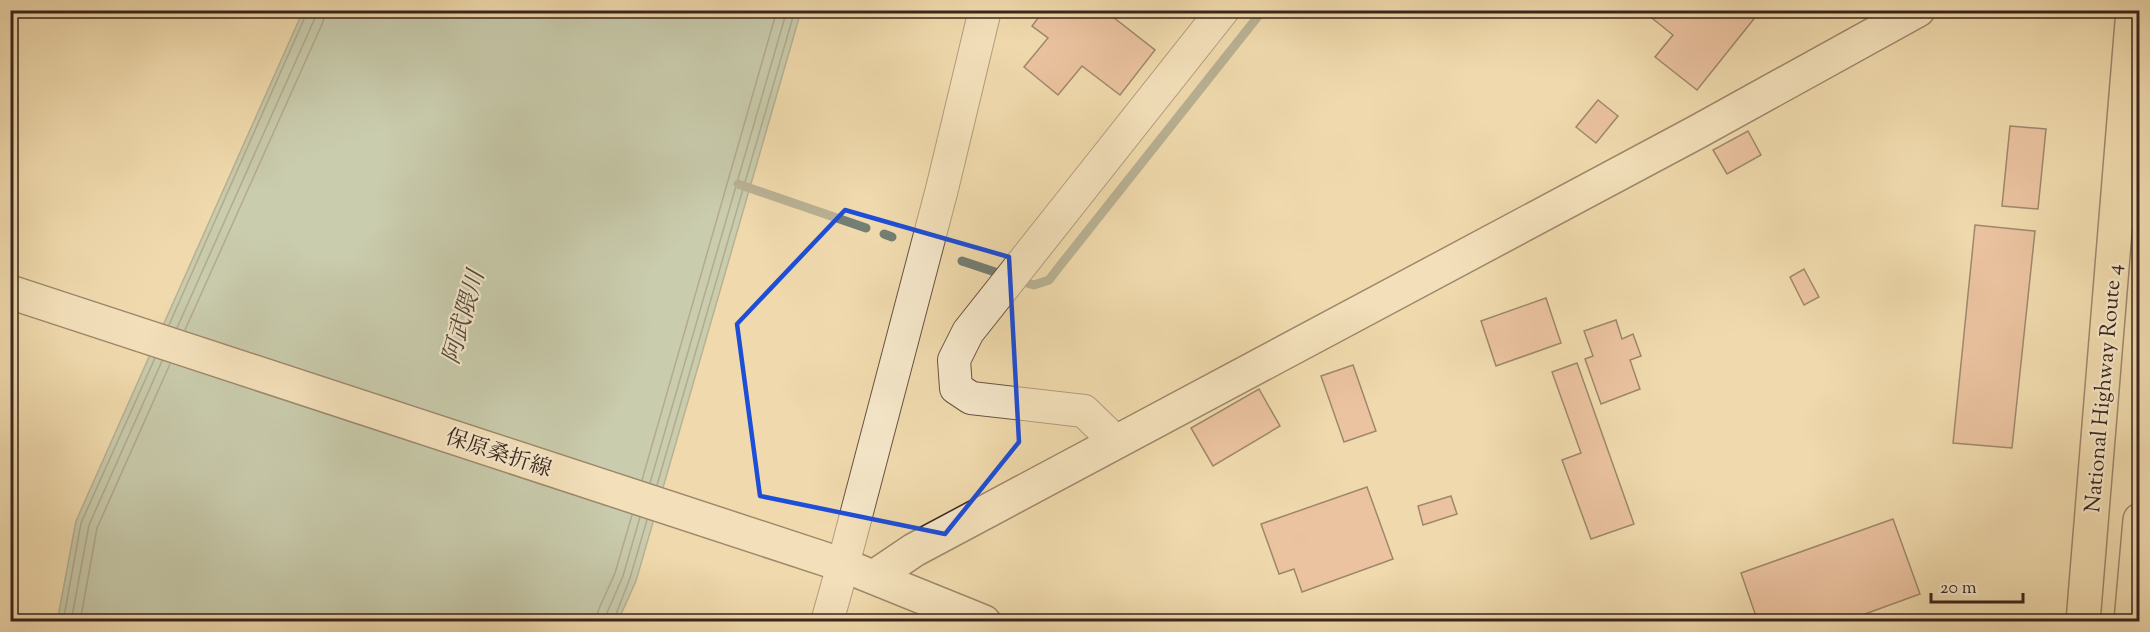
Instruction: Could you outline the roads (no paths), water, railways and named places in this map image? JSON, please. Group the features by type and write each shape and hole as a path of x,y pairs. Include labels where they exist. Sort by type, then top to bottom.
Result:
{"highway":[{"name":"National Highway Route 4","path":"2084,607 2133,10"},
{"path":"2131,621 2139,520"}],"street":[{"path":"826,621 836,563 942,189 985,10"},
{"path":"1116,442 1084,411 970,398 956,388 954,360 968,332 1224,10"},
{"path":"874,577 914,550 1687,137 1918,10"},
{"name":"保原桑折線","path":"10,292 836,563 984,621"}],"water":[{"name":"阿武隈川","path":"303,11 801,11 636,581 618,621 57,622 76,521"}],"waterway":[{"path":"1027,283 1034,285 1049,280 1263,10"},
{"path":"738,184 866,228"},
{"path":"884,234 892,237"},
{"path":"962,261 998,273"}]}
